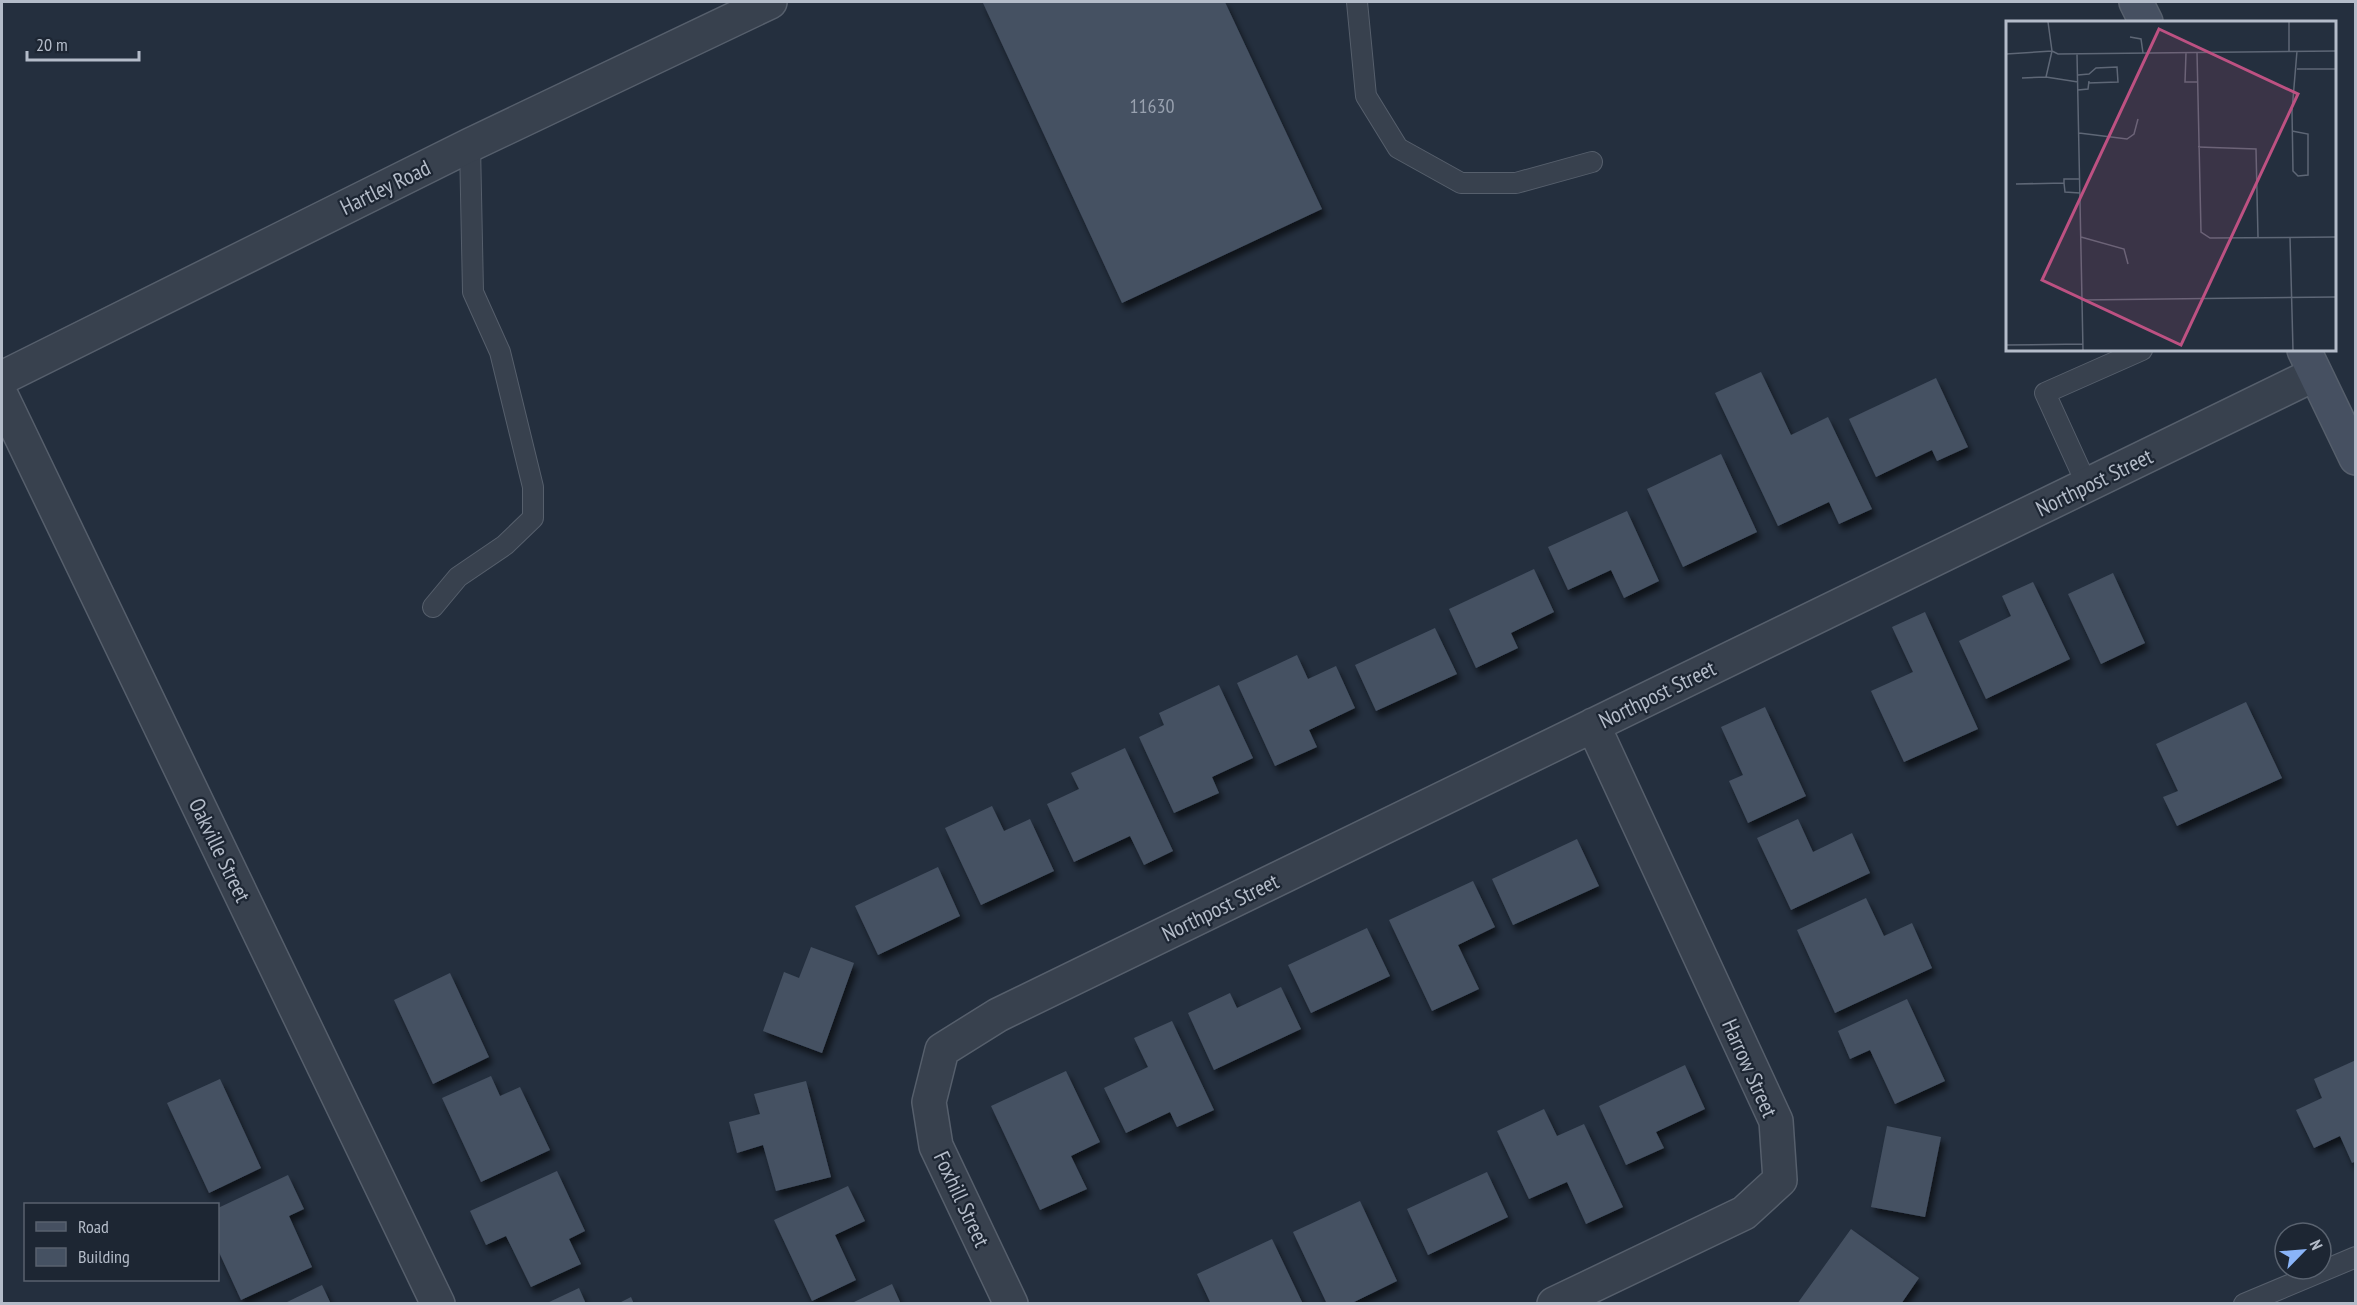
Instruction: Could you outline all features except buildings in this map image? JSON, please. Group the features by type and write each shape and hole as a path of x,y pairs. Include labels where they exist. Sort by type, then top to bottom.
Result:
{"street":[{"name":"Hartley Road","path":"2,378 470,145 770,2"},
{"path":"2136,2 2146,21"},
{"path":"2309,362 2355,458"},
{"name":"Northpost Street","path":"998,1015 2087,485 2309,362"},
{"name":"Oakville Street","path":"2,397 438,1304"},
{"name":"Harrow Street","path":"1554,1304 1744,1213 1780,1180 1776,1121 1593,725"},
{"name":"Foxhill Street","path":"998,1015 942,1050 929,1102 936,1146 1011,1304"}],"lane":[{"path":"1357,2 1366,96 1398,148 1461,183 1515,183 1592,162"},
{"path":"434,607 458,577 505,545 533,518 533,487 500,352 473,292 470,145"},
{"path":"2087,485 2045,393 2140,351"},
{"path":"2244,1304 2355,1257"}]}
